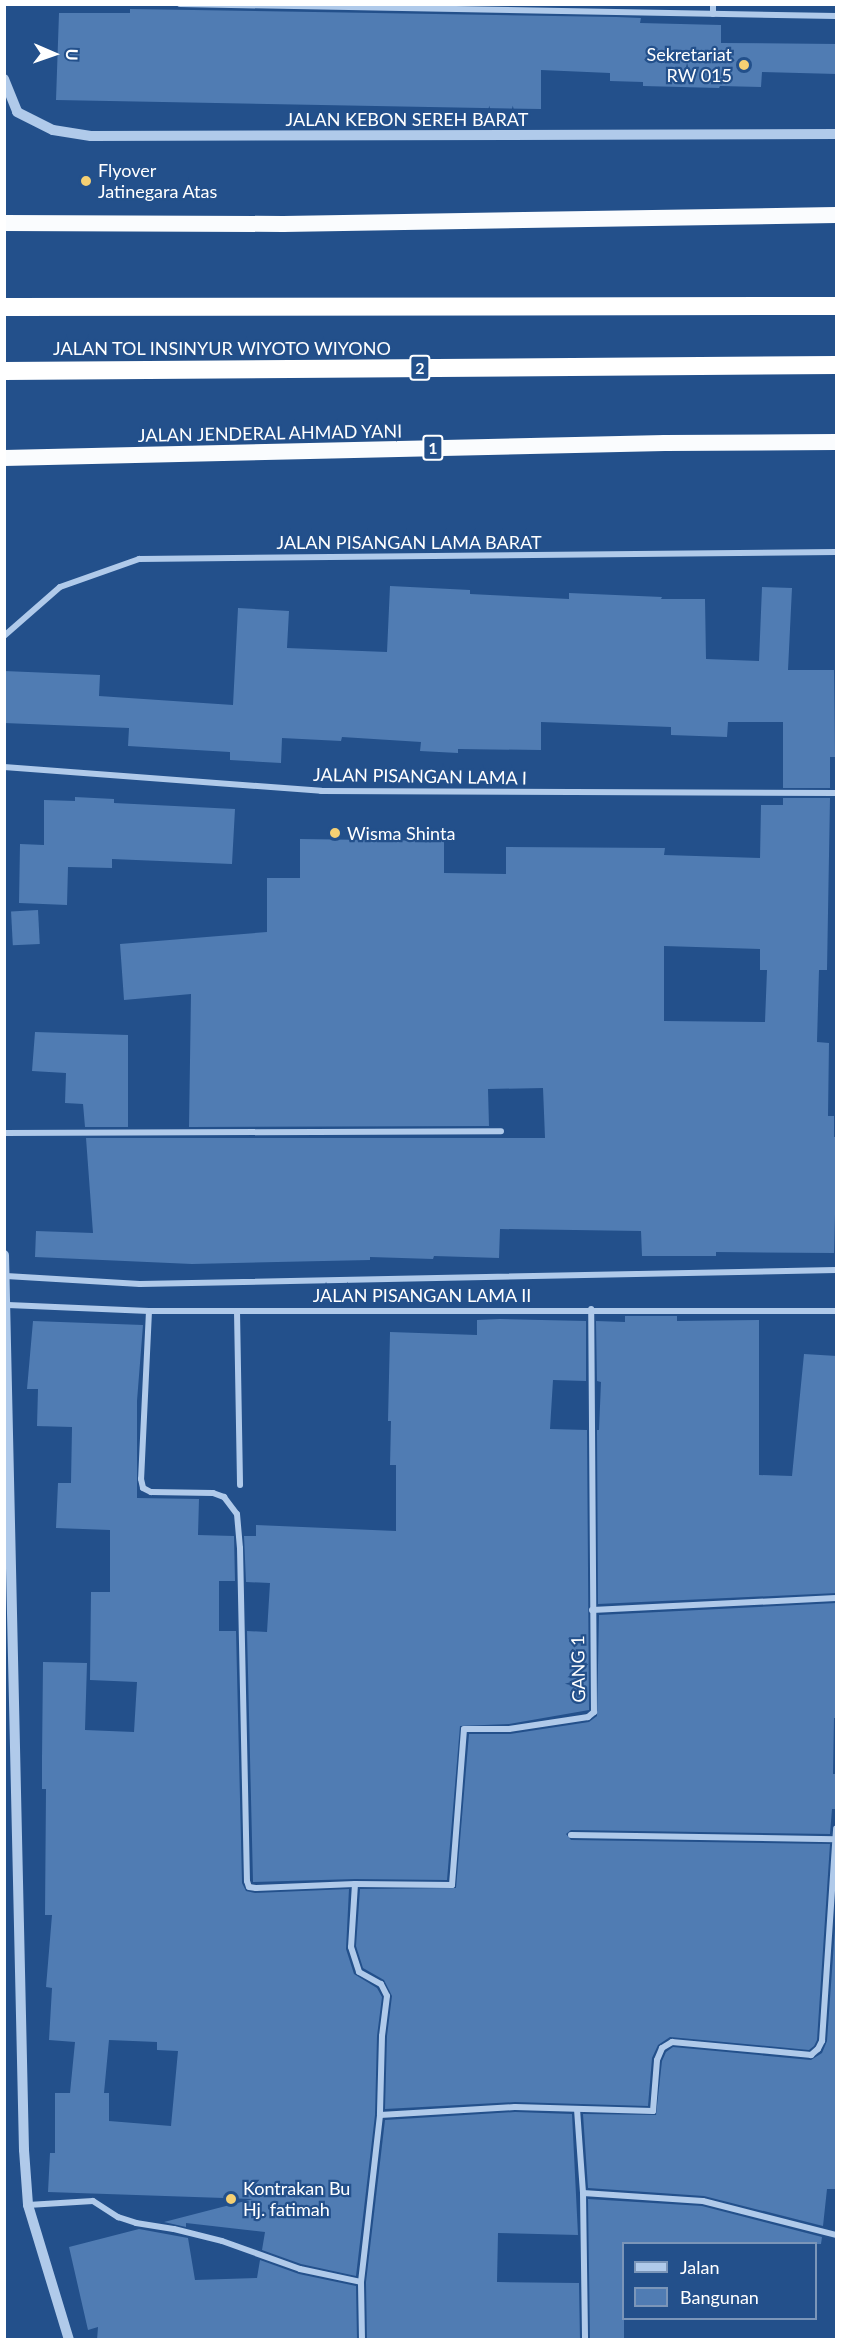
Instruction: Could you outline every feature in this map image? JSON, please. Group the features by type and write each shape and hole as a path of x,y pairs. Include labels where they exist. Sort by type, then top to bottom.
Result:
{"highway":[{"path":"4,223 283,224 837,214"},
{"path":"4,307 837,306"},
{"name":"JALAN TOL INSINYUR WIYOTO WIYONO","path":"4,371 837,365"},
{"name":"JALAN JENDERAL AHMAD YANI","path":"4,458 653,443 837,442"}],"street":[{"path":"180,4 555,8 837,16"},
{"path":"713,4 713,14"},
{"name":"JALAN KEBON SEREH BARAT","path":"4,80 17,112 53,130 91,136 837,134"},
{"name":"JALAN PISANGAN LAMA BARAT","path":"4,636 60,587 139,559 837,552"},
{"name":"JALAN PISANGAN LAMA I","path":"4,767 321,791 837,793"},
{"path":"4,1133 501,1131"},
{"path":"4,1255 8,1305 24,2126 28,2205 69,2340"},
{"path":"6,1276 140,1284 837,1270"},
{"name":"JALAN PISANGAN LAMA II","path":"8,1305 149,1311 591,1309 837,1311"},
{"name":"GANG 1","path":"355,1884 452,1885 464,1729 509,1729 588,1718 594,1712 596,1703 592,1610 591,1309"},
{"path":"149,1311 141,1479 144,1488 151,1492 213,1493 224,1497 237,1514 240,1548 247,1881 249,1887 355,1884 351,1947 359,1972 381,1984 387,1996 382,2036 380,2115 361,2282 362,2340"},
{"path":"237,1311 240,1485"},
{"path":"592,1610 837,1598"},
{"path":"380,2115 515,2107 653,2111 657,2060 662,2048 672,2042 811,2055 818,2049 822,2040 837,1828"},
{"path":"571,1835 835,1839"},
{"path":"577,2109 583,2193 585,2340"},
{"path":"583,2193 704,2201 837,2235"},
{"path":"28,2205 93,2201 118,2217 136,2223 174,2229 222,2241 300,2269 361,2282"}],"building":[{"path":"130,9 616,17 641,18 640,23 721,25 721,43 837,44 837,74 762,72 761,87 720,86 719,88 643,86 643,82 610,81 610,73 541,70 541,109 56,100 59,13 130,13"},
{"path":"390,586 470,590 470,594 569,599 569,593 662,597 661,599 705,599 706,659 759,661 762,587 792,588 788,670 834,670 835,757 830,757 830,788 783,788 783,722 728,722 727,737 671,735 671,727 541,722 541,750 458,749 458,753 420,751 421,742 342,737 341,741 282,738 281,763 230,760 230,752 128,746 129,728 4,723 4,671 100,675 99,696 233,705 238,608 289,611 287,648 387,652"},
{"path":"75,797 114,799 114,803 235,809 232,864 112,859 112,868 68,867 67,905 19,903 20,844 44,845 44,800 75,801"},
{"path":"783,798 830,798 827,970 819,970 817,1042 829,1043 828,1116 834,1116 834,1137 837,1137 834,1253 716,1252 716,1256 642,1256 641,1231 500,1229 499,1258 370,1257 370,1260 192,1264 35,1257 36,1231 93,1233 86,1138 545,1138 543,1088 488,1089 489,1126 189,1127 191,994 124,1000 120,944 267,932 267,878 300,878 300,839 444,841 444,873 506,874 506,847 665,848 664,855 760,858 761,805 783,805","holes":["664,946 760,949 760,970 767,970 765,1022 664,1021"]},
{"path":"38,910 40,944 13,945 11,911"},
{"path":"35,1032 128,1035 128,1127 85,1127 83,1104 65,1103 66,1073 32,1071"},
{"path":"625,1316 677,1316 677,1321 759,1320 759,1475 792,1476 804,1354 837,1356 837,1593 598,1604 597,1430 599,1430 601,1382 597,1381 596,1321 625,1322"},
{"path":"477,1320 586,1321 586,1381 553,1380 550,1429 587,1430 589,1710 509,1724 460,1726 447,1880 355,1879 253,1882 247,1631 267,1632 270,1583 246,1582 244,1536 256,1536 256,1525 396,1531 396,1465 390,1465 391,1421 388,1421 390,1332 477,1335"},
{"path":"33,1321 143,1325 137,1401 137,1498 199,1499 198,1535 234,1536 235,1581 219,1581 219,1631 236,1631 242,1883 246,1891 255,1893 349,1889 346,1949 354,1974 377,1988 382,1997 377,2036 375,2115 356,2276 301,2264 262,2250 265,2232 186,2223 186,2227 164,2222 253,2199 48,2192 50,2153 55,2153 55,2093 70,2093 75,2042 49,2040 52,1988 46,1987 52,1915 45,1915 46,1789 42,1789 43,1662 87,1663 85,1730 134,1732 137,1682 90,1680 91,1592 110,1592 110,1530 56,1528 58,1483 71,1483 72,1427 37,1426 38,1389 27,1389","holes":["109,2040 157,2042 157,2050 178,2051 171,2126 109,2121 109,2093 104,2093"]},
{"path":"837,1603 837,1718 834,1718 833,1774 836,1774 836,1809 832,1809 830,1834 571,1830 566,1834 571,1840 830,1844 817,2040 814,2046 809,2050 670,2037 658,2045 652,2058 648,2106 515,2102 385,2109 387,2036 392,1996 384,1980 363,1968 356,1946 360,1889 456,1888 469,1734 510,1734 589,1722 597,1716 599,1615"},
{"path":"837,1900 837,2189 827,2189 823,2226 704,2196 588,2188 583,2114 656,2115 662,2061 666,2052 673,2047 811,2060 822,2053 827,2041"},
{"path":"515,2112 572,2114 578,2235 498,2233 497,2282 579,2283 580,2340 367,2340 366,2282 385,2120"},
{"path":"588,2199 702,2206 822,2237 821,2244 817,2242 622,2242 624,2340 590,2340"},
{"path":"139,2229 188,2238 195,2280 257,2278 260,2260 299,2274 356,2286 357,2340 97,2340 98,2327 88,2330 69,2247"}],"place":[{"name":"Sekretariat RW 015","path":"744,65"},
{"name":"Flyover Jatinegara Atas","path":"86,181"},
{"name":"Wisma Shinta","path":"335,833"},
{"name":"Kontrakan Bu Hj. fatimah","path":"231,2199"}]}
